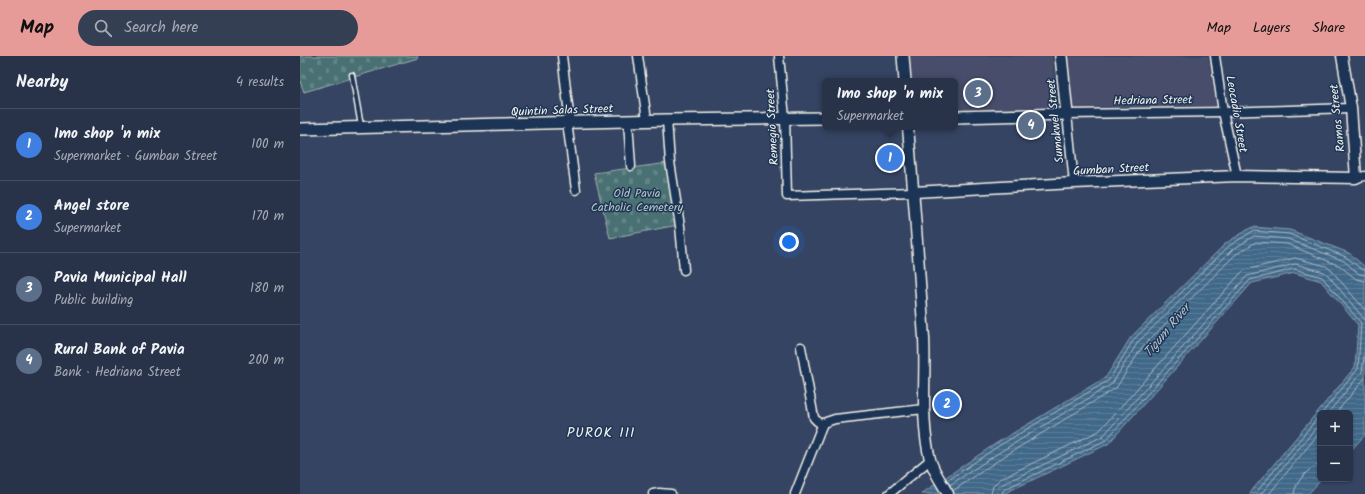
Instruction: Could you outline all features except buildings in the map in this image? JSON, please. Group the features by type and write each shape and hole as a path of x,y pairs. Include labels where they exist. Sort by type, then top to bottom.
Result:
{"main road":[{"path":"903,56 905,78"},
{"name":"Sumakwel Street","path":"1061,56 1067,114"},
{"name":"Hedriana Street","path":"958,117 1067,114"},
{"name":"Quintin Salas Street","path":"300,129 647,120 822,118"}],"street":[{"path":"562,56 576,190"},
{"path":"638,56 647,120"},
{"name":"Remegio Street","path":"779,56 785,118 787,196"},
{"name":"Leocadio Street","path":"1215,56 1223,112 1237,176"},
{"name":"Ramos Street","path":"1342,56 1351,108 1360,177"},
{"name":"Hedriana Street","path":"1067,114 1223,112 1351,108"},
{"name":"Sumakwel Street","path":"1067,114 1074,183"},
{"path":"667,120 670,162 680,226 684,270"},
{"path":"628,121 631,166"},
{"path":"908,130 924,342 924,409 932,463 948,494"},
{"name":"Gumban Street","path":"787,196 914,192 1237,176 1360,177"},
{"path":"801,347 814,418 822,425"},
{"path":"795,494 822,425 828,421 924,409"},
{"path":"889,494 932,463"},
{"path":"653,494 671,494"}],"lane":[{"path":"352,75 362,128"}],"shaded area":[{"path":"906,56 1052,56 1057,107 958,110 958,78 907,78"},
{"path":"1066,56 1208,56 1217,106 1073,108"}],"green space":[{"path":"300,56 417,56 418,58 304,92 300,81"},
{"name":"Old Pavia Catholic Cemetery","path":"668,163 678,225 610,238 594,173"}],"water":[{"name":"Tigum River","path":"1252,227 1290,230 1349,253 1365,267 1365,435 1353,448 1353,410 1319,410 1355,367 1358,325 1321,281 1295,273 1252,283 1108,444 1003,494 921,494 995,444 1106,377 1131,337 1226,243"},
{"path":"1317,413 1317,482 1319,482 1308,494 1249,494"}],"place":[{"name":"Pavia Municipal Hall","path":"978,93"},
{"name":"Rural Bank of Pavia","path":"1031,125"},
{"name":"Imo shop 'n mix","path":"890,158"},
{"name":"Angel store","path":"947,404"}],"district":[{"name":"PUROK III","path":"601,432"}]}
